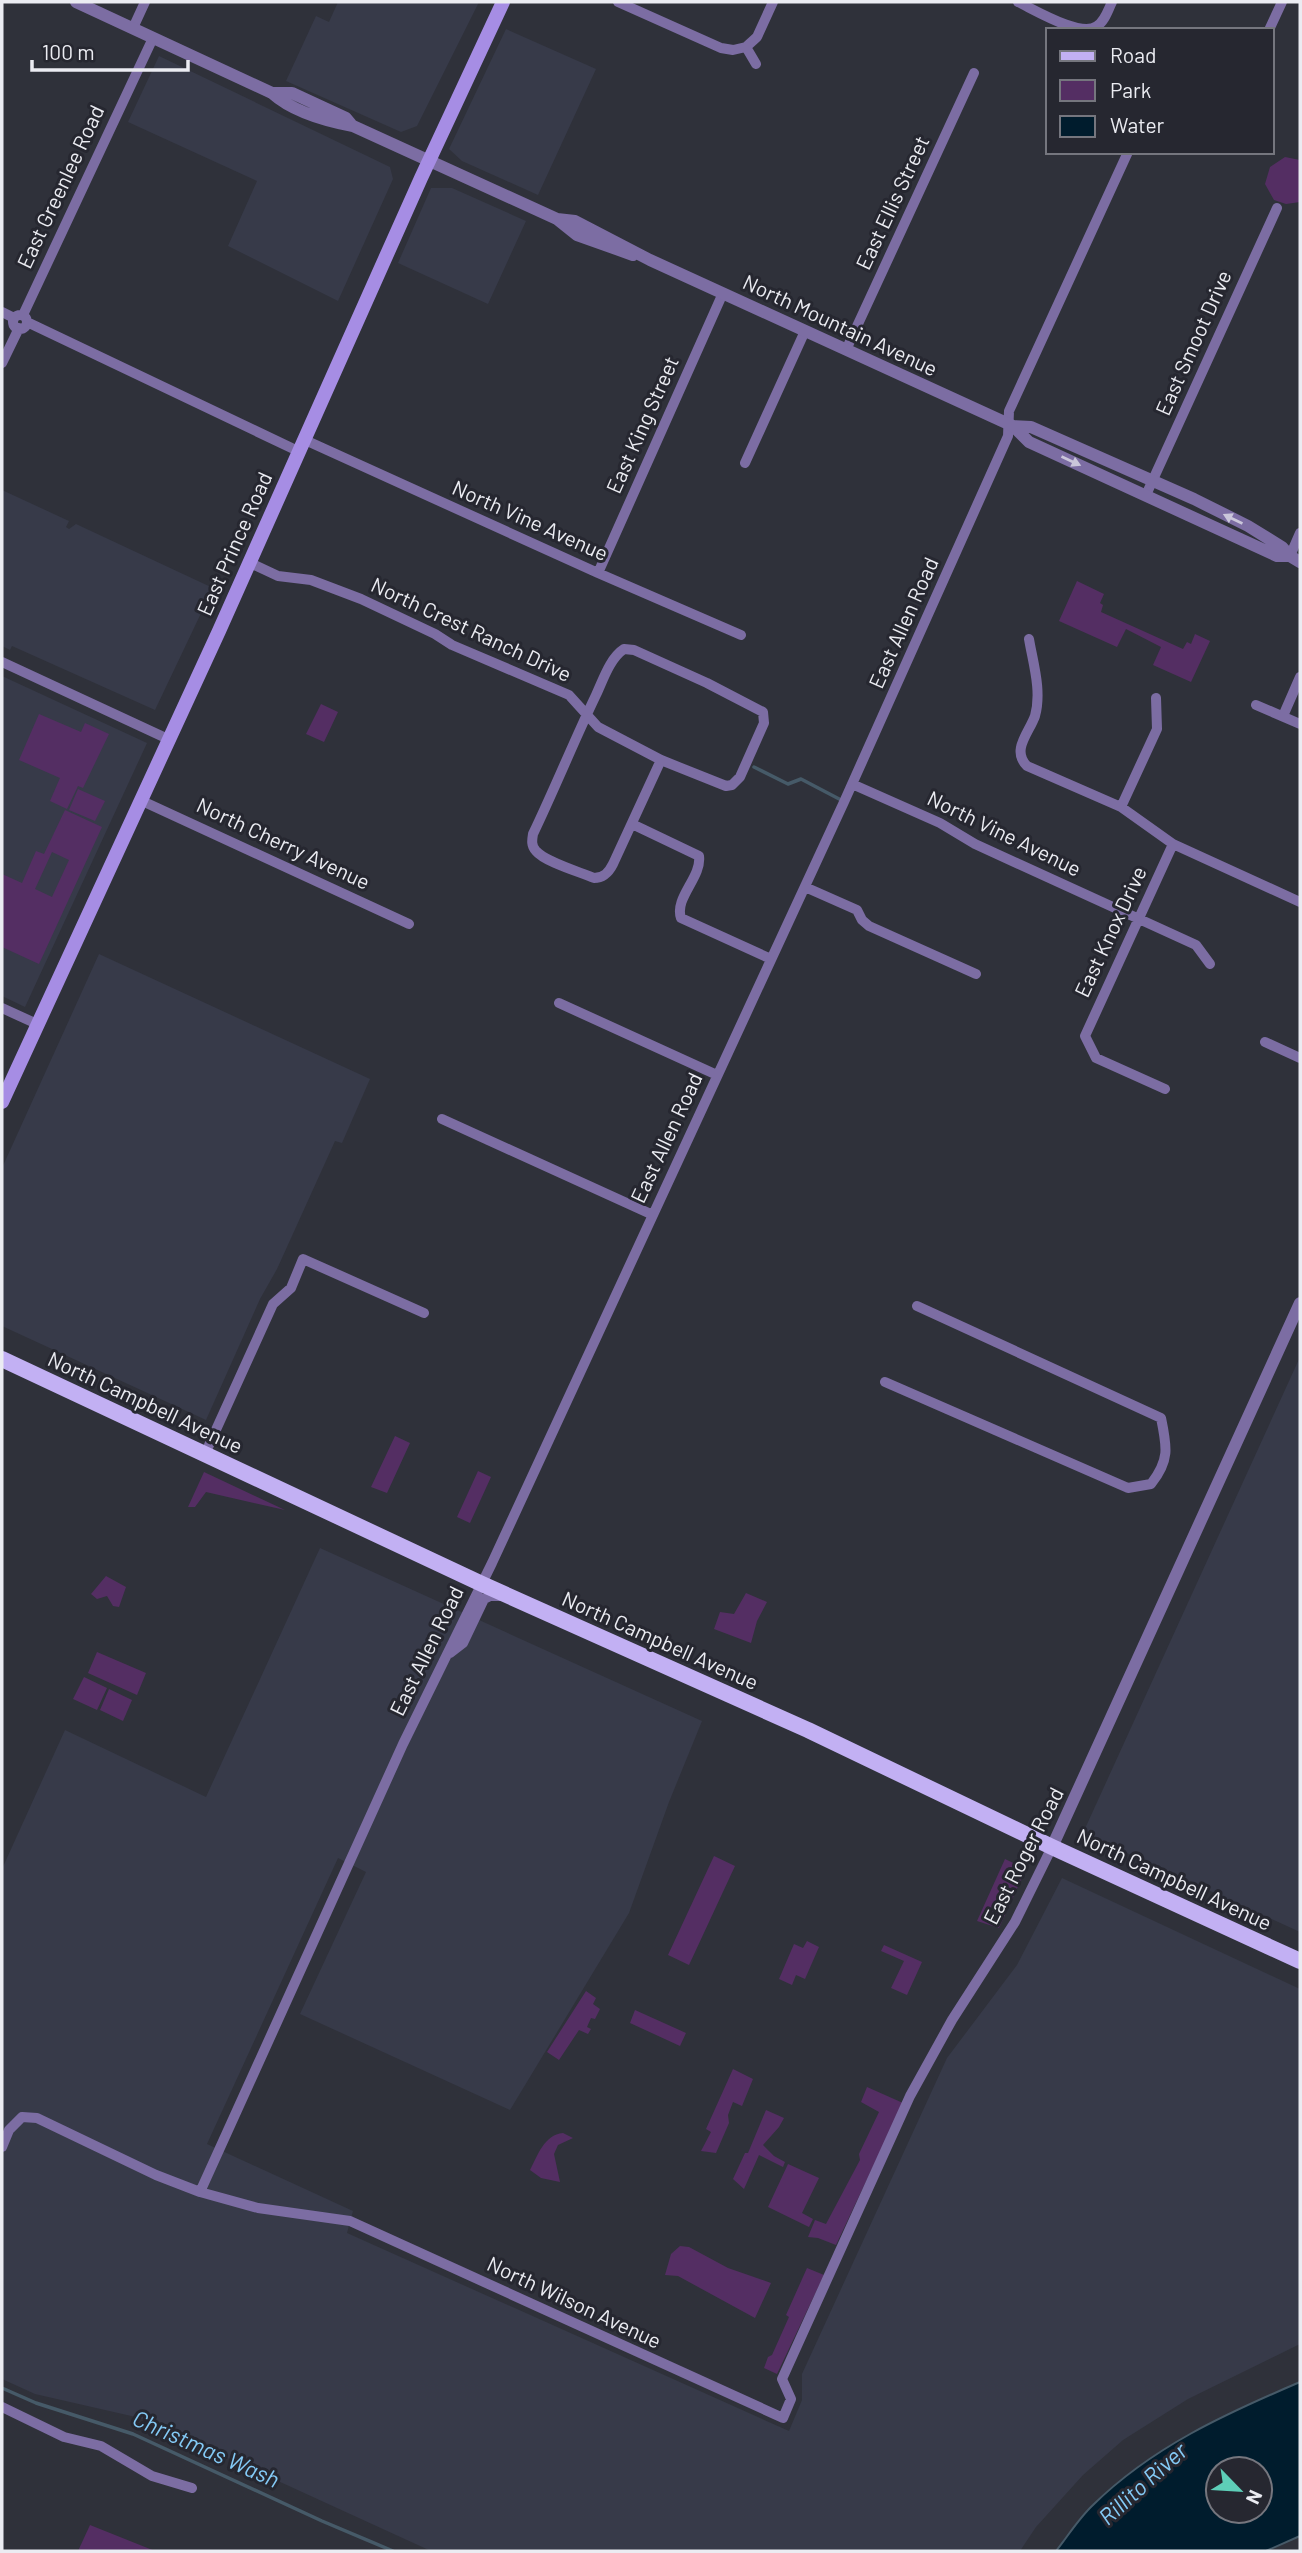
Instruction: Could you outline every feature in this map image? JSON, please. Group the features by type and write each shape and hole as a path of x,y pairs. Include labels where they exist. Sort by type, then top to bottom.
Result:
{"main road":[{"name":"East Prince Road","path":"2,1102 250,563 428,160 503,2"},
{"name":"North Campbell Avenue","path":"2,1359 482,1584 808,1730 1052,1847 1300,1961"}],"street":[{"name":"North Mountain Avenue","path":"76,2 272,93 281,101 331,122 353,126 557,219 578,235 650,260 1011,425 1030,442 1277,556 1295,559"},
{"path":"133,28 145,2"},
{"path":"618,2 722,48 733,50 746,47 757,37 773,2"},
{"path":"1018,2 1072,27 1082,28"},
{"path":"1094,28 1101,24 1112,2"},
{"path":"1270,28 1282,2"},
{"name":"East Greenlee Road","path":"2,363 153,38"},
{"path":"746,47 756,64"},
{"name":"East Ellis Street","path":"846,350 974,73"},
{"name":"East Allen Road","path":"200,2192 402,1744 482,1584 852,784 1008,436 1011,425 1009,411 1127,154"},
{"name":"East Smoot Drive","path":"1146,495 1277,208"},
{"name":"East King Street","path":"598,573 723,293"},
{"name":"North Vine Avenue","path":"2,312 302,446 741,635"},
{"path":"745,463 805,331"},
{"name":"North Mountain Avenue","path":"1011,425 1031,427 1248,526 1282,547 1295,559"},
{"path":"1104,476 1110,462"},
{"path":"1295,559 1300,533"},
{"name":"North Crest Ranch Drive","path":"250,563 278,576 311,580 347,596 361,599 453,645 569,695 598,727 661,760 726,786 732,785 740,777 764,723 763,712 707,683 629,649 618,653 614,659 587,714"},
{"path":"1029,639 1037,681 1037,701 1035,715 1020,751 1021,760 1027,766 1121,807 1173,844 1300,902"},
{"path":"2,662 168,739"},
{"path":"1283,716 1300,677"},
{"path":"1121,807 1157,729 1156,698"},
{"path":"1256,705 1300,724"},
{"path":"587,714 533,834 532,844 536,852 544,857 594,878 600,878 611,868 661,760"},
{"name":"North Vine Avenue","path":"852,784 940,823 975,844 1196,945 1210,964"},
{"name":"North Cherry Avenue","path":"140,800 409,924"},
{"path":"632,824 699,856 699,866 679,909 681,918 771,959"},
{"name":"East Knox Drive","path":"1165,1089 1096,1058 1085,1037 1173,844"},
{"path":"805,887 857,910 869,926 976,974"},
{"path":"559,1003 717,1075"},
{"path":"2,1008 37,1024"},
{"path":"1265,1042 1300,1058"},
{"path":"442,1119 653,1215"},
{"path":"205,1454 273,1304 291,1288 303,1259 424,1312"},
{"name":"East Roger Road","path":"783,2418 791,2399 782,2379 910,2096 952,2020 1015,1922 1052,1847 1300,1303"},
{"path":"885,1382 1128,1488 1151,1484 1163,1468 1166,1443 1161,1418 917,1306"},
{"path":"449,1653 463,1643 484,1599 490,1595 512,1597"},
{"name":"North Wilson Avenue","path":"2,2147 9,2130 22,2117 37,2118 156,2175 200,2192 258,2208 350,2221 783,2418"},
{"path":"2,2407 64,2437 102,2446 152,2476 192,2488"}],"shaded area":[{"path":"338,2 479,2 417,126 401,132 286,81 316,16 329,22"},
{"path":"506,29 596,69 538,195 462,161 449,149"},
{"path":"159,56 390,167 393,179 338,301 228,246 257,181 128,122"},
{"path":"431,188 452,188 526,221 488,304 398,263"},
{"path":"2,490 69,521 66,527 69,529 76,524 213,588 155,710 12,646 10,650 2,646"},
{"path":"2,676 147,743 25,1007 2,996"},
{"path":"99,954 370,1079 342,1143 335,1141 206,1420 2,1326 2,1168"},
{"path":"1300,1357 1300,1932 1083,1833"},
{"path":"320,1548 702,1721 629,1913 510,2110 300,2014 366,1872 338,1858 207,2144 353,2211 347,2233 789,2431 802,2400 802,2374 947,2058 1017,1965 1062,1878 1300,1989 1300,2344 1188,2399 1123,2440 1083,2475 1036,2527 1020,2551 431,2551 140,2418 35,2394 2,2379 2,1869 65,1730 206,1797"}],"green space":[{"path":"1285,157 1300,160 1300,202 1286,204 1274,200 1265,184 1270,167"},
{"path":"1077,581 1104,594 1100,603 1103,605 1101,612 1183,649 1187,642 1191,644 1195,634 1210,641 1191,682 1153,665 1161,647 1126,629 1117,647 1059,621"},
{"path":"321,704 338,712 324,742 306,734"},
{"path":"39,714 81,732 85,723 109,734 83,788 78,786 67,809 50,801 60,778 19,760"},
{"path":"78,789 105,801 95,821 69,810"},
{"path":"65,810 102,827 39,964 2,947 2,874 22,883 36,851 44,854","holes":["52,852 69,860 52,897 35,889"]},
{"path":"395,1436 410,1443 387,1493 371,1487"},
{"path":"478,1471 491,1477 470,1523 457,1517"},
{"path":"204,1472 285,1510 206,1492 195,1507 188,1507"},
{"path":"106,1576 126,1587 119,1607 113,1606 107,1596 97,1599 91,1594"},
{"path":"746,1593 767,1602 757,1621 751,1643 714,1629 720,1612 734,1614"},
{"path":"97,1652 146,1673 137,1695 88,1673"},
{"path":"84,1677 107,1688 97,1710 73,1699"},
{"path":"109,1689 132,1700 123,1721 100,1710"},
{"path":"714,1856 735,1866 689,1965 668,1955"},
{"path":"1005,1859 1026,1869 999,1928 977,1921"},
{"path":"807,1941 819,1947 805,1979 796,1975 792,1985 779,1979 794,1944 803,1948"},
{"path":"884,1945 922,1962 907,1995 891,1988 904,1961 881,1951"},
{"path":"586,1991 596,1998 593,2004 600,2009 595,2019 591,2018 587,2027 591,2029 588,2034 579,2030 559,2060 547,2052"},
{"path":"635,2010 686,2033 680,2046 630,2023"},
{"path":"733,2069 753,2079 742,2106 733,2102 728,2115 729,2123 716,2153 701,2151 711,2132 706,2129"},
{"path":"867,2087 903,2103 836,2245 808,2237 815,2220 826,2224 860,2160 859,2154 879,2112 861,2102"},
{"path":"766,2110 784,2118 763,2145 785,2162 783,2167 759,2155 744,2189 733,2179 745,2153 748,2153"},
{"path":"563,2133 573,2138 558,2145 554,2154 560,2182 541,2178 530,2170 546,2142"},
{"path":"788,2164 819,2178 802,2213 813,2219 809,2227 768,2207"},
{"path":"680,2246 689,2247 728,2268 771,2283 755,2318 678,2276 665,2275 671,2254"},
{"path":"807,2268 824,2275 777,2374 764,2368 789,2317 786,2315"},
{"path":"90,2525 155,2551 78,2551"}],"water":[{"name":"Rillito River","path":"1300,2382 1300,2536 1266,2551 1056,2551 1078,2521 1116,2484 1165,2449 1217,2420"}],"waterway":[{"path":"754,767 788,784 801,779 843,801"},
{"name":"Christmas Wash","path":"2,2388 36,2403 133,2434 393,2551"}]}
